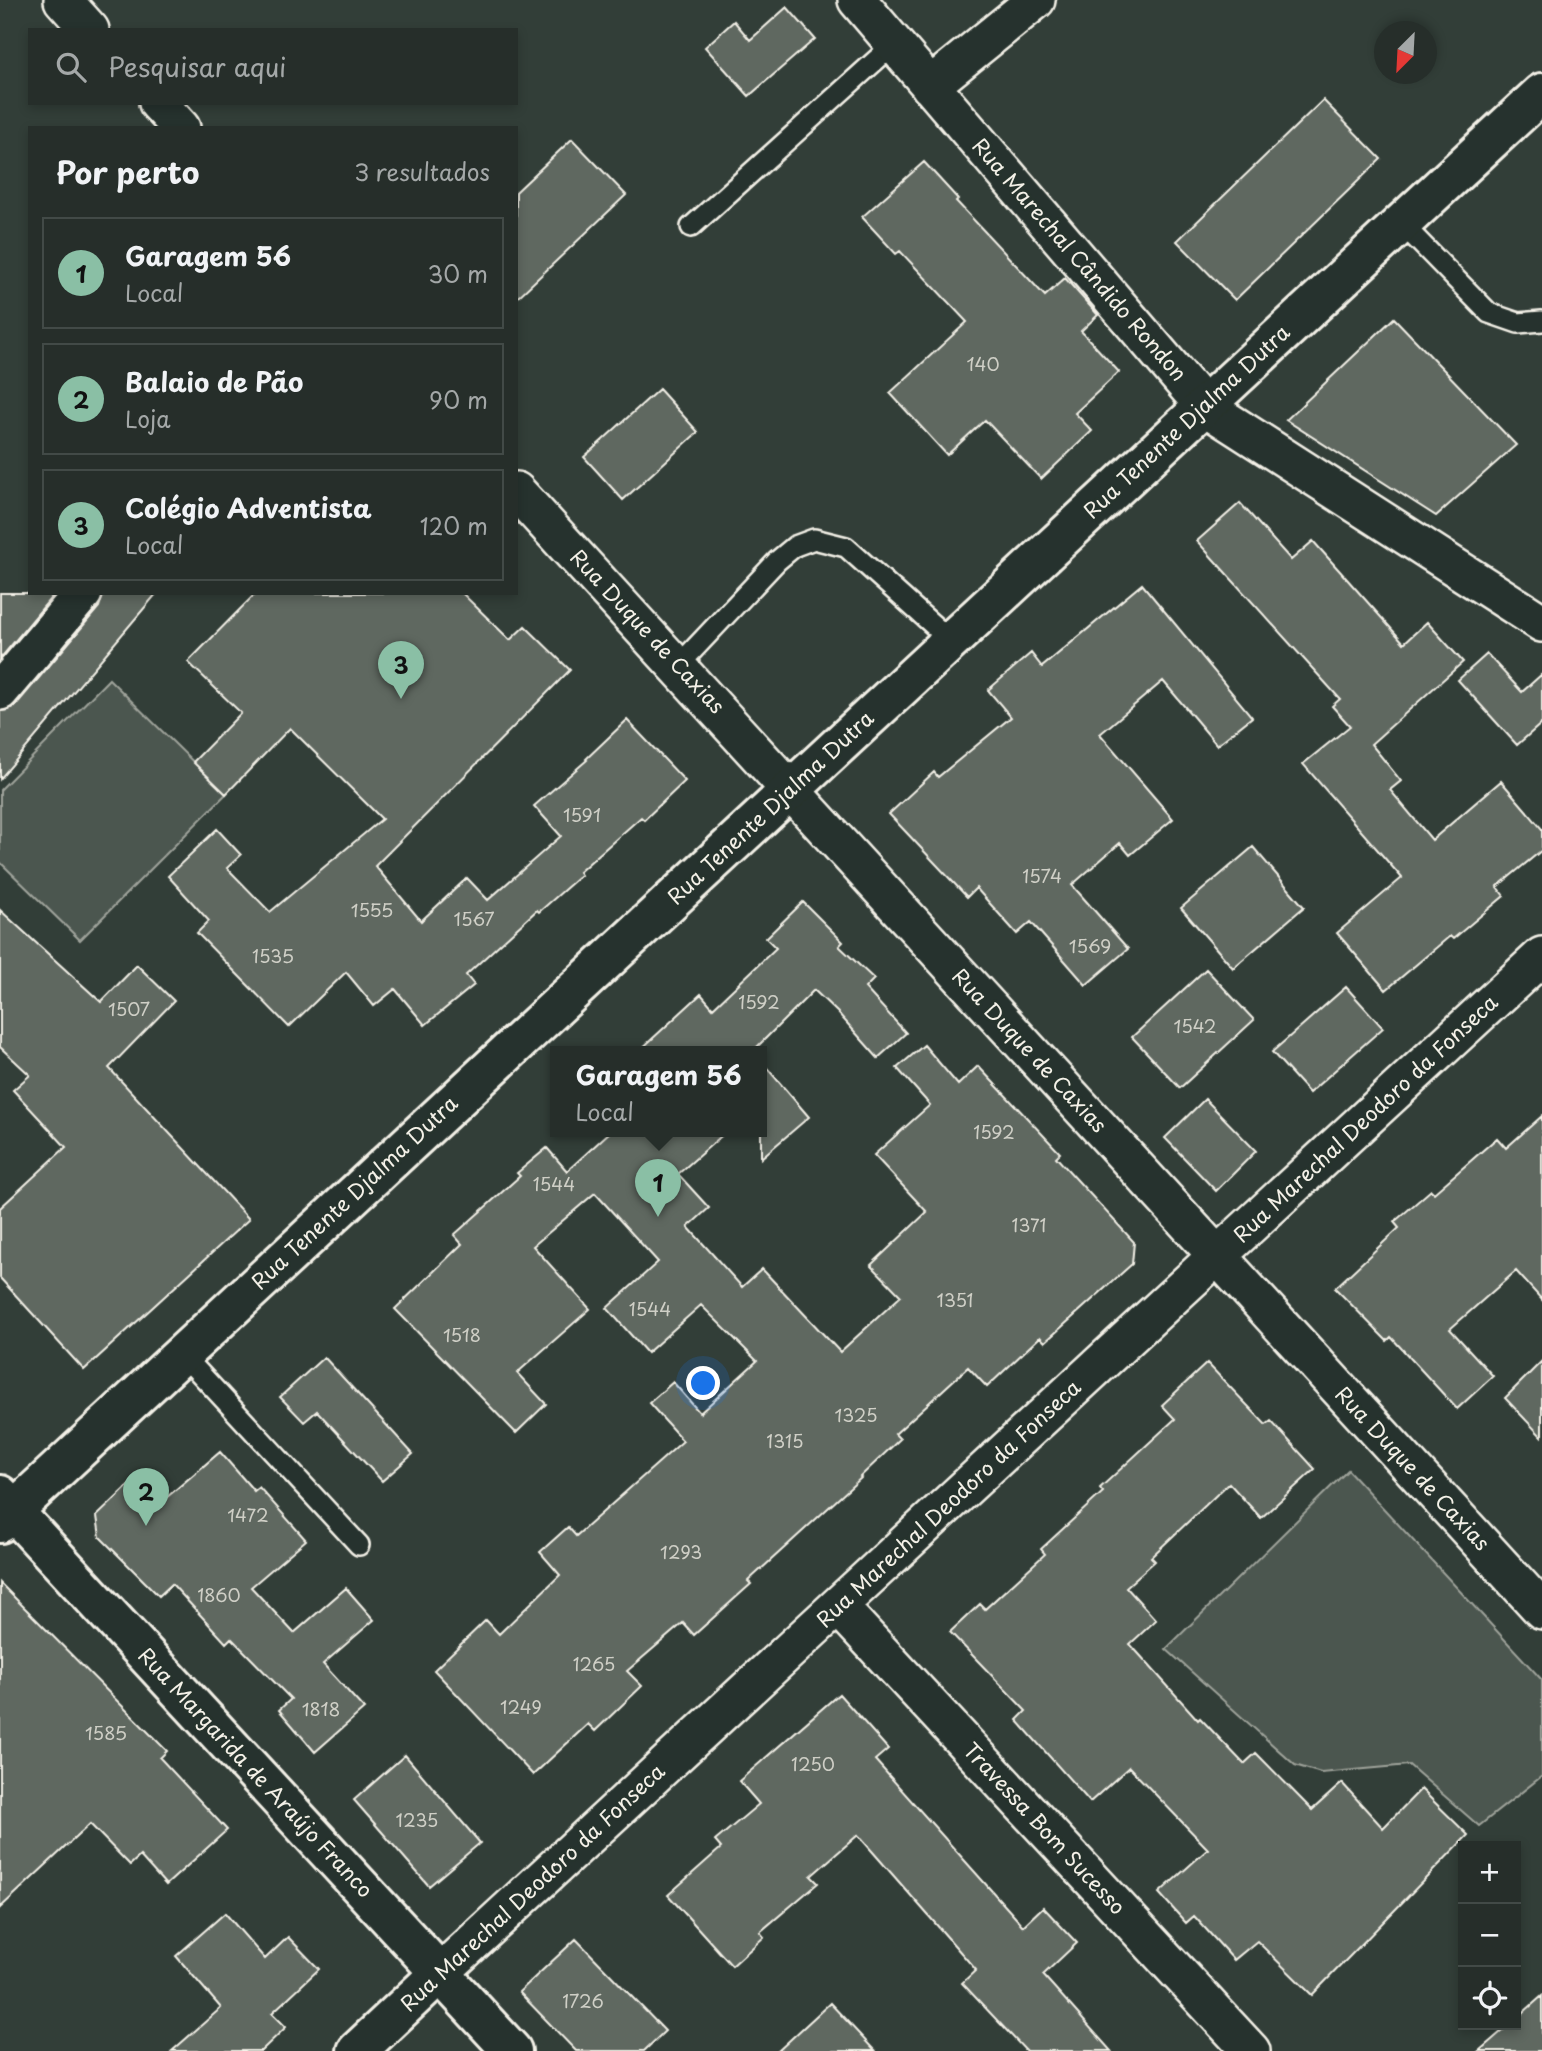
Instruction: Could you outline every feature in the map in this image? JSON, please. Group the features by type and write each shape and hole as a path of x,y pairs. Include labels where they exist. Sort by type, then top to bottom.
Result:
{"main road":[{"name":"Rua Tenente Djalma Dutra","path":"4,1509 182,1354 1542,93"},
{"name":"Rua Margarida de Araújo Franco","path":"4,1509 512,2051"},
{"name":"Rua Marechal Deodoro da Fonseca","path":"356,2051 440,1973"}],"street":[{"path":"63,0 88,28"},
{"name":"Rua Marechal Cândido Rondon","path":"857,0 1204,406 1542,623"},
{"path":"930,86 1037,0"},
{"path":"160,105 179,126"},
{"name":"Rua Duque de Caxias","path":"518,493 1542,1610"},
{"path":"0,691 81,595"},
{"name":"Rua Marechal Deodoro da Fonseca","path":"440,1973 1542,956"},
{"name":"Travessa Bom Sucesso","path":"838,1606 1251,2051"}],"lane":[{"path":"691,227 894,44"},
{"path":"1401,223 1489,313 1518,323 1542,321"},
{"path":"678,666 777,561 795,546 814,539 846,547 951,641"},
{"path":"182,1354 359,1545"}],"shaded area":[{"path":"109,679 226,794 80,940 0,862 0,790"},
{"path":"1348,1470 1542,1680 1542,1776 1479,1826 1409,1765 1321,1773 1295,1765 1166,1649"}],"building":[{"path":"787,7 815,39 749,96 705,47 734,21 750,40"},
{"path":"1323,100 1381,159 1235,300 1177,241"},
{"path":"572,139 626,195 518,297 518,190"},
{"path":"924,162 958,199 956,201 1045,296 1065,278 1098,315 1081,331 1119,372 1075,413 1092,431 1041,479 985,420 947,455 890,393 967,322 900,251 896,254 862,217"},
{"path":"1394,318 1516,445 1436,516 1286,420"},
{"path":"659,389 698,432 623,500 584,457"},
{"path":"1240,503 1291,560 1313,541 1404,643 1427,622 1463,662 1371,744 1401,781 1390,790 1432,840 1501,781 1542,829 1542,850 1497,887 1504,896 1453,939 1450,936 1386,990 1337,933 1402,878 1303,764 1350,726 1332,706 1340,699 1197,541"},
{"path":"1142,584 1252,717 1217,745 1163,681 1100,734 1173,819 1130,855 1120,843 1072,885 1128,949 1086,985 1031,922 1017,934 976,888 967,897 889,814 934,772 938,777 1011,717 988,690 1031,653 1042,667"},
{"path":"0,593 53,595 0,659"},
{"path":"102,595 155,595 0,779 0,711 16,705 99,607"},
{"path":"254,595 464,595 510,640 525,626 570,670 375,866 421,921 467,878 488,900 561,836 534,806 587,760 627,720 685,781 644,820 641,817 579,872 581,875 539,912 537,910 466,975 474,985 425,1025 395,989 374,1006 346,972 289,1027 197,933 209,921 168,876 217,829 241,855 227,868 270,912 382,819 290,728 226,794 193,762 241,713 188,662"},
{"path":"1487,654 1522,692 1542,674 1542,723 1517,745 1458,680"},
{"path":"1253,847 1304,907 1233,968 1181,908"},
{"path":"803,902 843,942 839,946 874,979 865,988 906,1033 878,1058 814,990 758,1046 644,1046 701,994 713,1008 776,948 766,938"},
{"path":"0,910 101,1002 137,965 174,1001 109,1068 249,1219 84,1370 0,1278 0,1208 66,1147 13,1090 30,1075 0,1047"},
{"path":"1206,969 1254,1020 1180,1088 1132,1037"},
{"path":"1346,987 1383,1028 1309,1093 1272,1052"},
{"path":"924,1045 958,1085 978,1066 1060,1153 1056,1157 1134,1242 1132,1264 1045,1342 1040,1337 987,1387 968,1367 895,1434 900,1439 861,1478 748,1581 751,1584 694,1635 683,1623 627,1671 642,1686 595,1731 588,1724 533,1775 434,1670 486,1620 499,1634 560,1575 540,1552 568,1527 576,1536 683,1441 649,1403 673,1382 700,1413 757,1361 701,1305 647,1353 607,1308 658,1262 595,1193 533,1246 590,1309 517,1373 546,1404 516,1433 395,1309 462,1244 454,1235 520,1176 517,1173 547,1148 567,1171 604,1137 720,1137 678,1174 709,1208 688,1227 742,1287 762,1269 840,1352 901,1296 871,1265 927,1212 874,1155 930,1105 897,1068"},
{"path":"767,1068 809,1117 761,1158 761,1137 767,1137"},
{"path":"1205,1099 1256,1151 1216,1191 1165,1138"},
{"path":"1542,1116 1542,1300 1516,1271 1450,1329 1493,1376 1457,1409 1391,1337 1387,1341 1335,1288 1399,1228 1394,1222 1431,1190 1434,1193 1497,1138 1506,1148"},
{"path":"324,1357 413,1454 382,1481 317,1411 304,1422 280,1397"},
{"path":"1542,1361 1542,1437 1505,1398"},
{"path":"1207,1363 1266,1425 1271,1421 1315,1469 1261,1518 1229,1483 1151,1557 1155,1561 1126,1587 1156,1620 1130,1644 1198,1720 1200,1718 1244,1764 1256,1753 1312,1810 1342,1783 1383,1828 1421,1789 1468,1835 1462,1841 1458,1841 1458,1845 1312,1995 1257,1941 1234,1960 1194,1916 1186,1923 1159,1893 1208,1849 1129,1767 1090,1802 1017,1720 1026,1711 950,1632 980,1604 985,1609 1045,1554 1041,1549 1103,1492 1100,1488 1175,1419 1162,1405"},
{"path":"220,1452 254,1491 259,1487 306,1540 251,1587 294,1633 346,1588 374,1620 323,1664 364,1709 315,1752 279,1710 291,1699 231,1638 226,1643 172,1584 159,1596 100,1537 97,1516 144,1471 167,1497"},
{"path":"0,1583 167,1751 160,1758 227,1830 166,1885 140,1856 130,1865 90,1824 0,1908"},
{"path":"839,1694 888,1749 875,1760 1023,1926 1043,1907 1077,1943 1043,1975 1111,2051 1026,2051 962,1983 976,1970 858,1835 811,1876 818,1883 760,1932 764,1937 732,1966 668,1895 721,1848 715,1841 759,1804 739,1781"},
{"path":"405,1755 480,1843 429,1886 354,1800"},
{"path":"225,1913 265,1959 288,1937 319,1969 272,2013 286,2027 261,2051 172,2051 221,2008 176,1956"},
{"path":"576,1939 665,2031 644,2051 576,2051 519,1992"},
{"path":"1542,1996 1542,2051 1479,2051 1503,2030 1521,2030 1521,2015"},
{"path":"830,2003 875,2051 778,2051"}],"place":[{"name":"Colégio Adventista","path":"401,699"},
{"name":"Garagem 56","path":"658,1217"},
{"name":"Balaio de Pão","path":"146,1526"}]}
